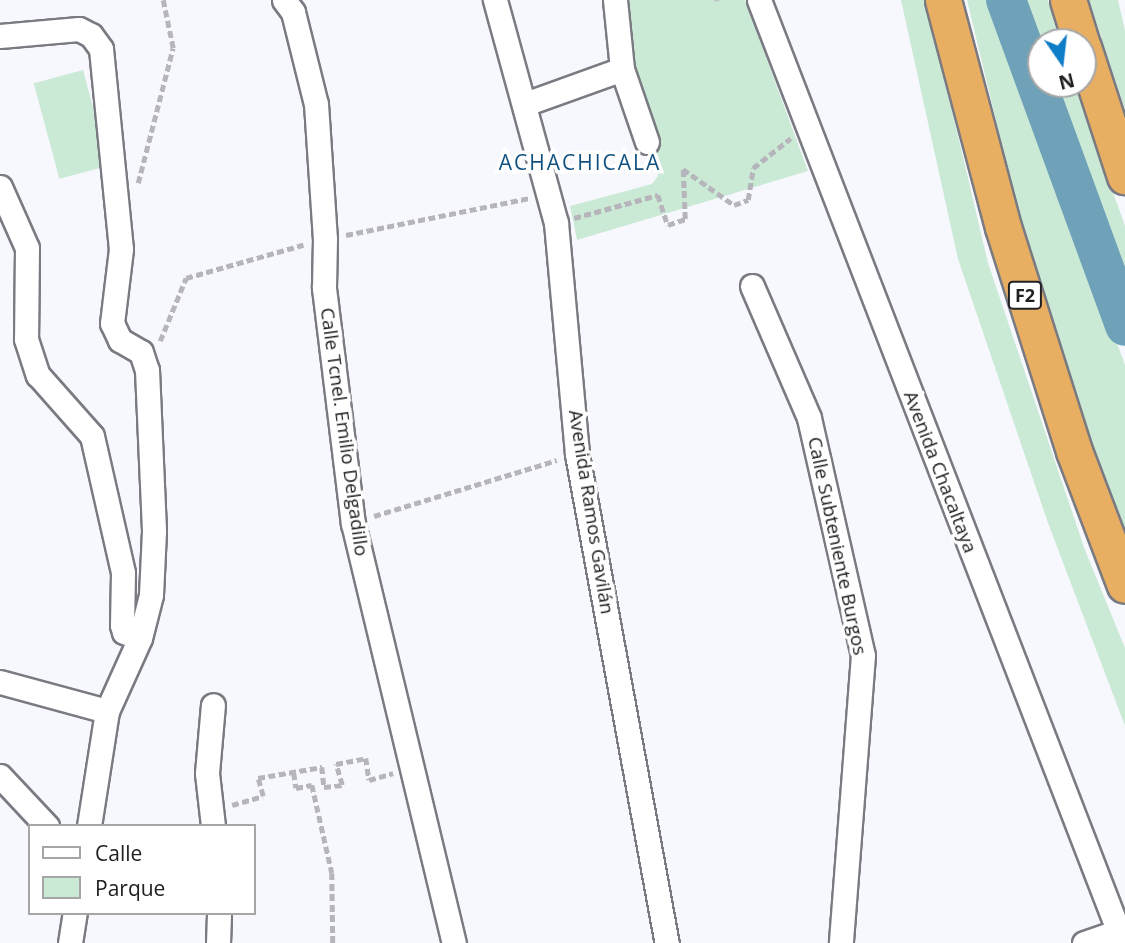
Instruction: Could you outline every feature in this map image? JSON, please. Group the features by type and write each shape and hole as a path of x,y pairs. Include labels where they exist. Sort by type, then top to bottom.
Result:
{"highway":[{"name":"F2","path":"943,0 1003,227 1074,452 1125,585"},
{"path":"1068,0 1077,28"},
{"path":"1097,90 1125,176"}],"street":[{"name":"Calle Tcnel. Emilio Delgadillo","path":"284,0 293,12 316,104 325,239 324,288 353,523 454,943"},
{"name":"Avenida Ramos Gavilán","path":"495,0 556,223 578,454 667,943"},
{"path":"615,0 622,69 647,142"},
{"name":"Avenida Chacaltaya","path":"759,0 1120,937"},
{"path":"0,36 79,29 91,35 101,49 121,249 112,323 120,340 141,352 147,370 154,531 151,594 139,638 107,711 89,824"},
{"path":"525,104 622,69"},
{"path":"0,187 27,248 26,339 38,375 92,436 123,573 122,625 124,632 139,638"},
{"name":"Calle Subteniente Burgos","path":"752,286 809,418 863,655 841,943"},
{"path":"0,682 107,711"},
{"path":"212,819 206,773 213,705"},
{"path":"0,776 45,824"},
{"path":"70,943 75,915"},
{"path":"218,943 219,915"},
{"path":"1084,943 1120,937"}],"path":[{"path":"135,195 173,48 163,0"},
{"path":"556,223 658,195 668,225 685,219 683,169 734,205 748,200 753,169 807,128"},
{"path":"353,523 578,454"},
{"path":"212,819 263,796 258,778 322,767 324,787 342,785 336,764 366,758 369,780 411,767"},
{"path":"294,773 296,788 312,785 332,873 332,943"}],"green space":[{"path":"624,0 745,0 808,171 577,240 570,206 652,184 658,176 654,139 631,70"},
{"path":"901,0 926,0 988,263 1085,550 1125,648 1125,726 1048,523 958,259"},
{"path":"967,0 992,0 1125,365 1125,536 1089,441 1022,229"},
{"path":"1023,0 1048,0 1056,28 1032,28"},
{"path":"1089,0 1118,0 1125,31 1125,110"},
{"path":"83,70 109,166 59,179 34,83"},
{"path":"1056,98 1080,98 1125,226 1125,281"}],"waterway":[{"path":"1006,0 1125,326"}],"district":[{"name":"ACHACHICALA","path":"580,162"}]}
